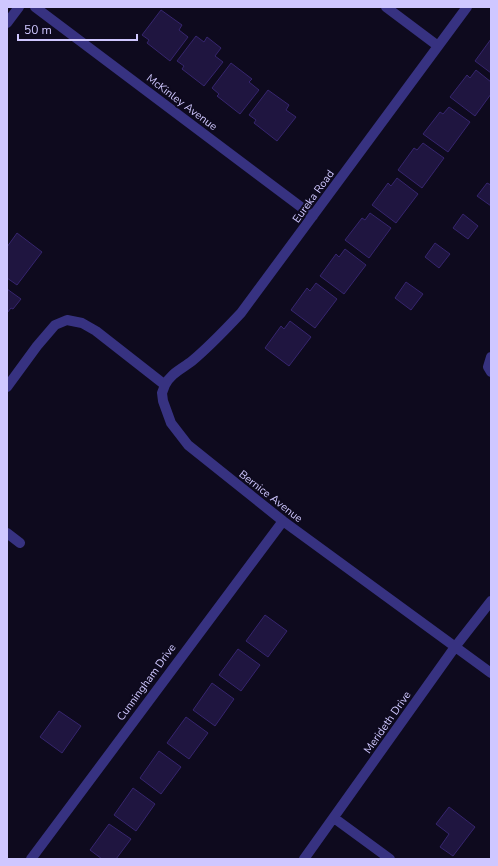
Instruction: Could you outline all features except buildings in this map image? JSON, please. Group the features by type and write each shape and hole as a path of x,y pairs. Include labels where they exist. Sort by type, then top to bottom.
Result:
{"street":[{"path":"7,23 19,7"},
{"name":"McKinley Avenue","path":"35,7 313,216"},
{"path":"386,7 438,46"},
{"name":"Eureka Road","path":"165,385 168,379 191,362 219,337 241,313 467,7"},
{"path":"7,386 37,346 55,326 68,320 82,323 96,331 165,385"},
{"path":"491,357 488,367 491,372"},
{"name":"Bernice Avenue","path":"165,385 162,393 163,401 171,423 188,445 283,521 491,673"},
{"name":"Cunningham Drive","path":"31,859 283,521"},
{"path":"7,533 20,543"},
{"name":"Merideth Drive","path":"304,859 455,647 491,601"},
{"path":"334,818 390,859"}]}
